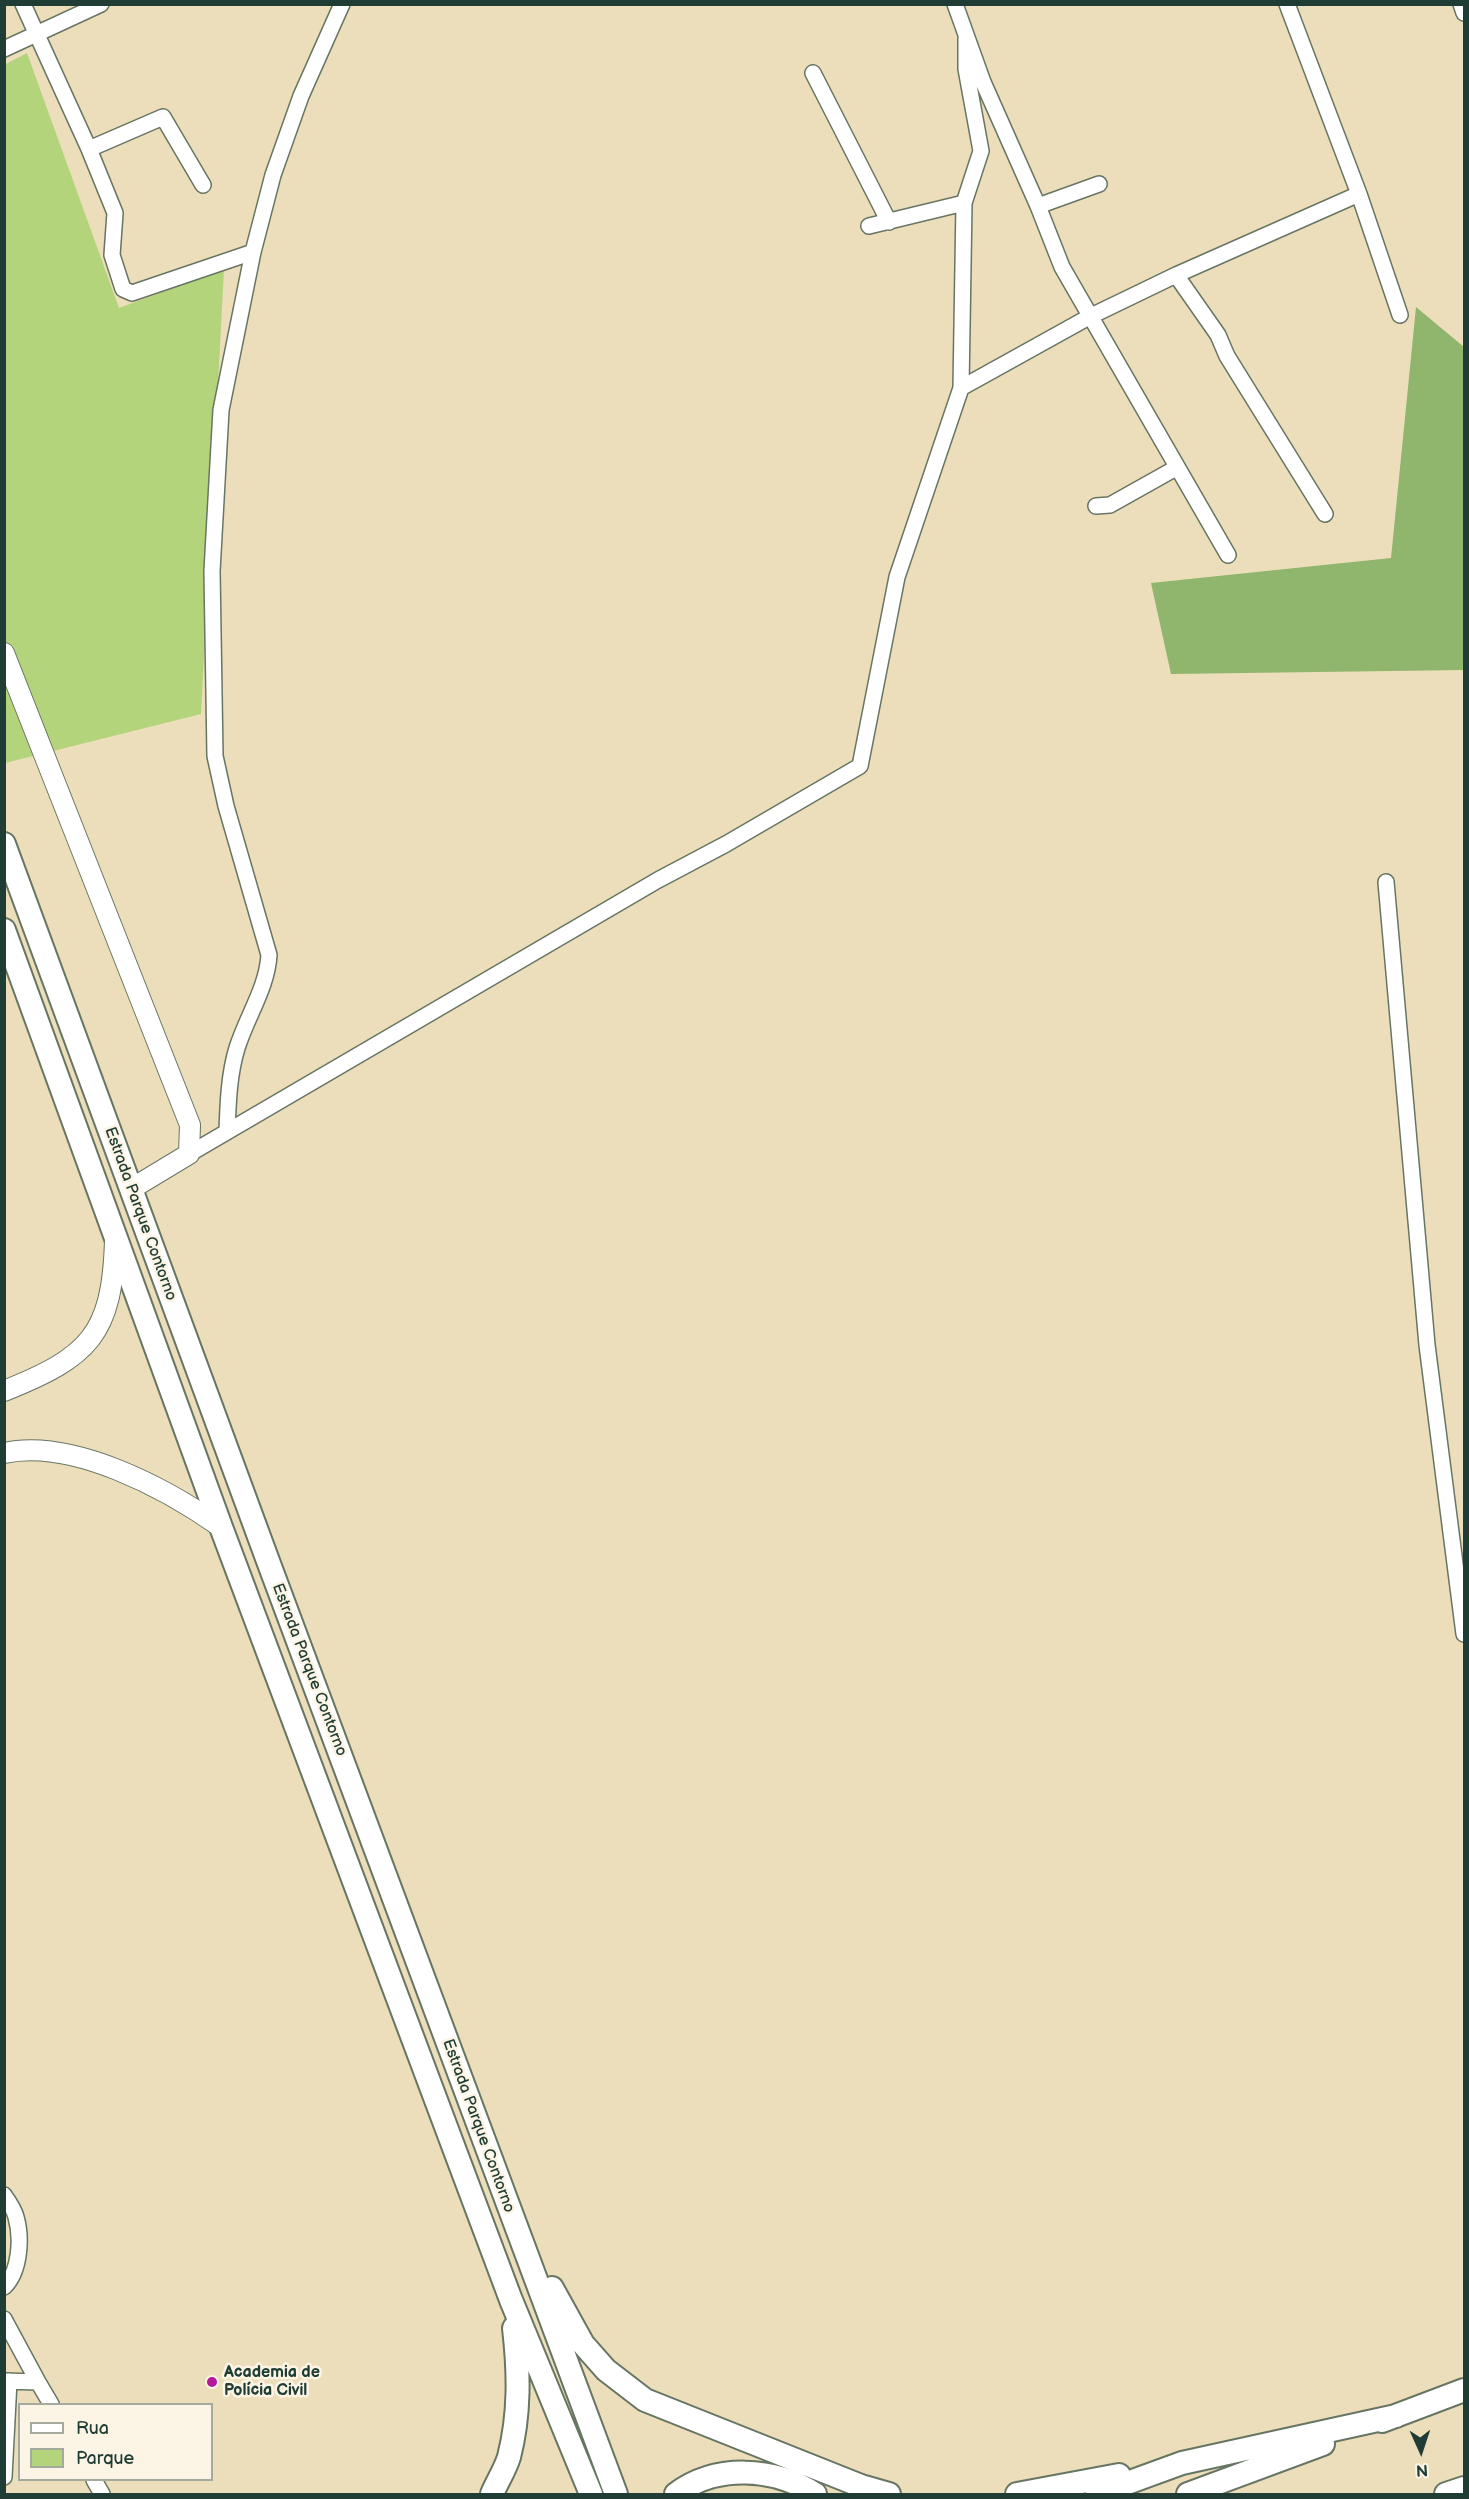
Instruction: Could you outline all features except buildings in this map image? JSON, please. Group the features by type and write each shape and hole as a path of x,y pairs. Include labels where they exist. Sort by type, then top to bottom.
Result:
{"highway":[{"name":"Estrada Parque Contorno","path":"6,853 616,2494"},
{"name":"Estrada Parque Contorno","path":"4,930 221,1527 240,1572 511,2300 591,2494"},
{"path":"240,1572 255,1571 268,1561"},
{"path":"498,2180 562,2310 583,2344 606,2370 645,2400 861,2486 889,2494"},
{"path":"492,2494 508,2459 518,2408 518,2364 511,2300"},
{"path":"1188,2494 1464,2390"},
{"path":"1017,2494 1182,2463 1396,2416"},
{"path":"1097,2494 1182,2463"},
{"path":"676,2494 704,2478 748,2473 759,2473 801,2486 815,2494"},
{"path":"1446,2494 1464,2488"}],"main road":[{"path":"4,653 190,1125 189,1154 131,1189"},
{"path":"4,1391 47,1374 76,1355 90,1339 106,1312 114,1278 115,1233"},
{"path":"4,1453 39,1450 105,1466 154,1486 221,1527"}],"street":[{"path":"23,4 89,149 115,213 112,255 123,289 132,293 254,252"},
{"path":"4,49 101,4"},
{"path":"226,1131 229,1089 237,1048 268,972 269,955 226,806 215,756 212,572 221,410 254,252 273,175 297,107 342,4"},
{"path":"955,4 966,38 1062,267 1228,555"},
{"path":"1287,4 1359,194 1400,315"},
{"path":"1461,4 1464,13"},
{"path":"189,1154 658,880 726,844 860,766 897,577 961,388 964,203 981,151 966,69 966,38"},
{"path":"813,73 889,222"},
{"path":"89,149 163,117 203,185"},
{"path":"1038,206 1099,184"},
{"path":"961,388 1089,317 1176,275 1359,194"},
{"path":"869,226 964,203"},
{"path":"1176,275 1218,335 1227,356 1325,514"},
{"path":"1096,506 1110,506 1176,468"},
{"path":"1386,882 1427,1345 1464,1634"},
{"path":"4,2195 17,2219 18,2234 15,2272 4,2287"},
{"path":"4,2319 50,2403"},
{"path":"4,2477 7,2381 38,2382"}],"green space":[{"path":"27,53 119,308 224,269 201,714 5,763 4,65"},
{"path":"1416,307 1464,347 1464,670 1171,674 1151,583 1391,558"}],"place":[{"name":"Academia de Polícia Civil","path":"212,2382"}]}
